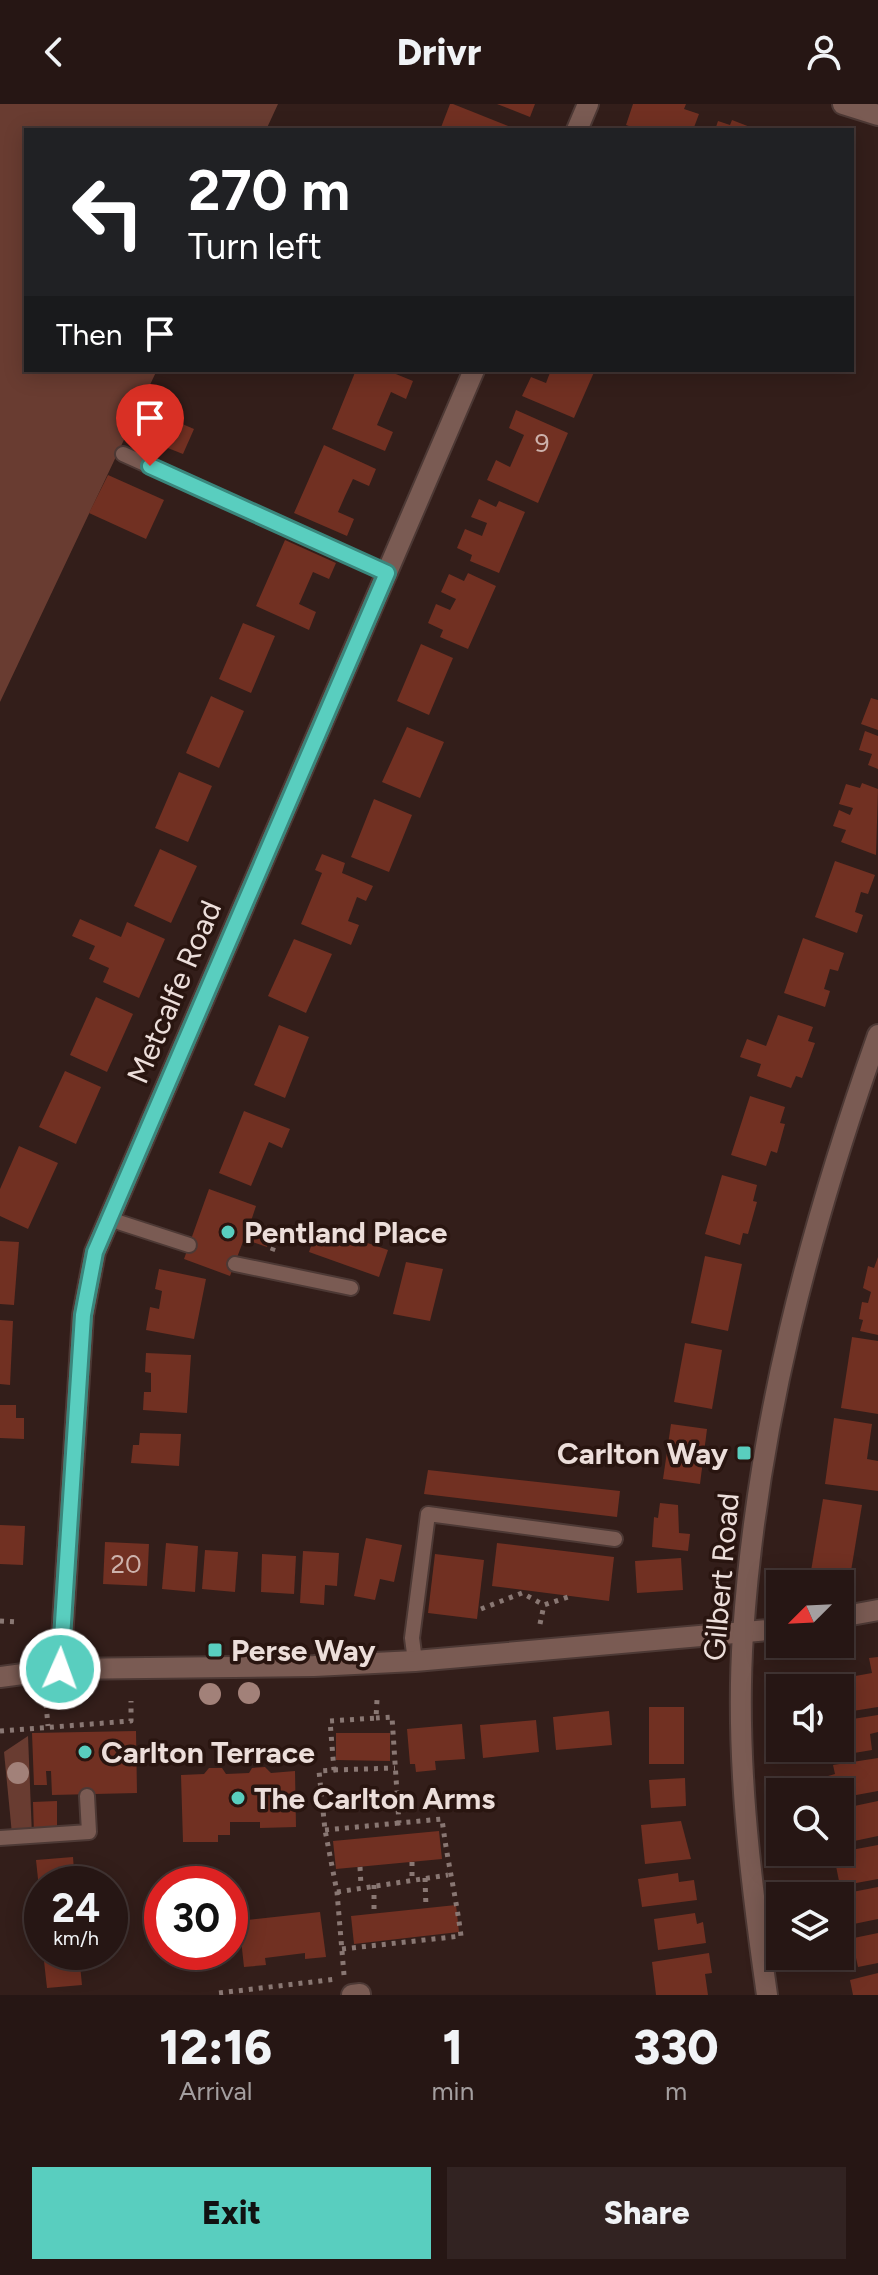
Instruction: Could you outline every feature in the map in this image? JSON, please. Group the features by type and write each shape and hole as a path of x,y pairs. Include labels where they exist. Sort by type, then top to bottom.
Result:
{"street":[{"path":"578,128 588,104"},
{"path":"843,104 878,115"},
{"name":"Metcalfe Road","path":"60,1669 83,1315 95,1252 473,372"},
{"name":"Gilbert Road","path":"767,1995 753,1899 745,1801 743,1634 765,1435 793,1305 831,1167 878,1035"},
{"path":"854,1614 878,1610"},
{"path":"0,1677 60,1669 298,1667 415,1661 766,1631"}],"lane":[{"path":"123,454 387,573"},
{"path":"109,1219 189,1245"},
{"path":"235,1264 351,1288"},
{"path":"415,1661 412,1638 428,1514 615,1539"},
{"path":"0,1838 89,1832 87,1796"}],"path":[{"path":"256,1224 279,1233 265,1270"},
{"path":"481,1609 522,1592 544,1605 571,1596"},
{"path":"540,1624 544,1605"},
{"path":"0,1621 19,1622"},
{"path":"376,1718 377,1700"},
{"path":"0,1731 131,1721 131,1701"},
{"path":"46,1704 48,1726"},
{"path":"334,1770 330,1721 392,1717 399,1823"},
{"path":"219,1993 354,1986 342,1949 319,1771 395,1768"},
{"path":"325,1830 442,1819 448,1875 454,1884 461,1936 342,1949"},
{"path":"412,1862 412,1880"},
{"path":"360,1867 361,1886"},
{"path":"337,1892 448,1875"},
{"path":"425,1878 426,1908"},
{"path":"374,1885 374,1914"}],"shaded area":[{"path":"0,104 278,104 267,128 24,128 24,372 156,372 0,702"},
{"path":"28,1736 32,1836 12,1834 4,1752"}],"building":[{"path":"450,104 453,104 513,128 441,128"},
{"path":"497,104 535,104 530,117"},
{"path":"633,104 686,104 684,109 699,114 694,128 634,128 626,125"},
{"path":"732,120 753,128 716,128 718,121 730,125"},
{"path":"355,372 391,372 413,381 406,399 391,392 377,425 393,432 385,451 332,429"},
{"path":"550,372 594,372 574,418 522,396 531,377 546,383"},
{"path":"516,410 568,433 538,503 487,480 496,460 510,467 524,435 509,428"},
{"path":"161,415 194,429 183,454 150,441"},
{"path":"324,445 376,469 369,486 353,479 338,512 354,519 347,536 294,513"},
{"path":"108,475 164,500 146,539 89,513"},
{"path":"479,499 496,507 499,501 525,512 499,573 470,561 472,555 457,548 465,529 482,536 487,523 471,517"},
{"path":"285,540 336,563 329,579 313,572 299,604 316,612 309,630 256,606"},
{"path":"468,573 496,586 468,649 440,637 443,630 428,623 436,604 450,610 456,599 441,592 449,574 464,581"},
{"path":"243,623 275,636 251,693 219,679"},
{"path":"421,644 453,658 429,715 397,701"},
{"path":"211,696 244,711 219,768 186,753"},
{"path":"871,698 878,700 878,730 861,724"},
{"path":"407,727 444,742 420,798 382,782"},
{"path":"865,731 878,736 878,769 868,765 872,754 859,750"},
{"path":"179,772 212,786 188,842 155,828"},
{"path":"862,783 878,789 876,855 841,842 846,830 833,826 839,810 850,815 853,808 839,804 846,784 860,788"},
{"path":"374,799 412,815 389,872 351,857"},
{"path":"160,849 197,866 171,923 134,906"},
{"path":"322,854 345,863 342,873 373,886 366,901 357,897 348,921 359,925 351,945 301,924 322,873 315,870"},
{"path":"835,861 875,875 868,894 861,892 855,912 863,915 857,933 815,917"},
{"path":"80,919 121,937 127,922 165,939 139,998 103,982 109,968 89,959 95,946 72,936"},
{"path":"803,938 844,953 838,971 830,969 824,989 830,991 825,1007 784,993"},
{"path":"294,939 332,954 306,1013 268,996"},
{"path":"96,997 133,1014 107,1072 70,1055"},
{"path":"778,1015 813,1027 808,1041 815,1043 810,1057 802,1078 796,1076 791,1088 757,1076 761,1064 740,1057 747,1039 766,1046"},
{"path":"279,1025 309,1037 285,1098 254,1085"},
{"path":"65,1071 101,1087 76,1144 39,1127"},
{"path":"750,1096 785,1107 780,1123 785,1124 777,1153 771,1151 766,1166 731,1155"},
{"path":"244,1111 290,1129 282,1148 269,1142 251,1186 219,1173"},
{"path":"19,1146 58,1163 28,1229 0,1216 0,1189"},
{"path":"722,1175 757,1185 753,1201 757,1202 748,1234 743,1233 740,1245 705,1234"},
{"name":"Pentland Place","path":"209,1189 256,1206 249,1227 271,1235 267,1247 244,1239 230,1276 184,1259"},
{"path":"318,1226 388,1250 379,1277 309,1252"},
{"path":"0,1241 19,1242 14,1305 0,1304"},
{"path":"705,1256 742,1264 728,1331 691,1323"},
{"path":"878,1257 878,1335 860,1331 863,1320 859,1319 862,1302 868,1303 871,1292 863,1288 868,1266 874,1268"},
{"path":"406,1262 443,1269 430,1321 393,1314"},
{"path":"159,1269 206,1279 194,1339 146,1330 150,1307 159,1309 162,1291 155,1289"},
{"path":"0,1320 13,1321 10,1385 0,1384"},
{"path":"852,1337 878,1341 878,1414 841,1408"},
{"path":"685,1343 722,1350 712,1409 674,1402"},
{"path":"146,1353 191,1355 187,1413 143,1410 144,1392 151,1392 151,1373 145,1372"},
{"path":"0,1405 16,1405 16,1418 24,1418 24,1439 0,1438"},
{"path":"834,1418 872,1424 867,1459 878,1461 878,1491 825,1484"},
{"path":"671,1424 707,1429 700,1484 663,1479"},
{"path":"140,1433 181,1434 179,1466 131,1463 133,1445 139,1445"},
{"path":"428,1470 620,1491 617,1517 424,1494"},
{"path":"823,1499 862,1505 851,1570 811,1570"},
{"path":"660,1503 678,1505 679,1533 690,1534 688,1551 652,1547 654,1517 658,1518"},
{"path":"0,1525 25,1526 23,1565 0,1564"},
{"path":"366,1538 402,1545 394,1582 380,1579 375,1600 354,1596"},
{"path":"105,1542 149,1544 147,1586 103,1584"},
{"path":"166,1543 198,1546 195,1592 162,1589"},
{"path":"497,1543 614,1557 609,1601 492,1586"},
{"path":"205,1550 238,1552 235,1592 202,1589"},
{"path":"303,1551 339,1553 337,1586 325,1585 324,1605 300,1603"},
{"path":"262,1554 296,1556 294,1594 261,1592"},
{"path":"435,1554 484,1560 477,1619 428,1613"},
{"path":"681,1558 683,1590 637,1593 635,1561"},
{"path":"878,1657 878,1707 854,1711 854,1676 872,1673 869,1658"},
{"path":"649,1707 684,1707 684,1764 649,1764"},
{"path":"609,1711 612,1745 556,1750 553,1717"},
{"path":"878,1715 878,1732 870,1734 872,1750 854,1753 854,1719"},
{"path":"536,1720 539,1752 483,1758 480,1725"},
{"path":"462,1724 465,1759 435,1761 436,1770 416,1772 415,1764 410,1764 407,1729"},
{"name":"Carlton Terrace","path":"136,1731 137,1793 52,1795 51,1771 46,1771 47,1785 34,1785 32,1733"},
{"path":"336,1733 390,1733 390,1761 336,1760"},
{"path":"878,1758 878,1791 854,1795 854,1778 828,1778 835,1774 833,1765"},
{"name":"The Carlton Arms","path":"265,1767 271,1773 295,1771 296,1827 260,1828 260,1822 230,1822 230,1835 218,1835 218,1842 183,1842 181,1775 204,1774 209,1768 222,1768 226,1774 249,1773 252,1768"},
{"path":"685,1778 686,1806 651,1808 649,1780"},
{"path":"57,1801 57,1834 34,1835 33,1802"},
{"path":"878,1801 878,1836 854,1841 854,1806"},
{"path":"681,1821 691,1859 645,1864 641,1825"},
{"path":"439,1831 442,1859 336,1869 333,1841"},
{"path":"878,1845 878,1879 854,1883 839,1882 836,1866 854,1866 854,1849"},
{"path":"73,1857 74,1866 37,1866 36,1860"},
{"path":"678,1873 679,1882 694,1880 697,1900 642,1907 638,1879"},
{"path":"878,1887 878,1919 854,1924 854,1892"},
{"path":"456,1905 459,1932 354,1944 351,1916"},
{"path":"320,1912 326,1957 305,1959 305,1953 265,1958 266,1965 248,1967 248,1920"},
{"path":"695,1913 697,1924 703,1922 706,1943 658,1950 654,1919"},
{"path":"878,1933 878,1963 858,1967 854,1958 854,1938"},
{"path":"709,1953 712,1973 705,1974 708,1995 656,1995 652,1962"},
{"path":"45,1970 80,1970 82,1985 47,1988"},
{"path":"878,1973 878,1995 853,1995 850,1980"}],"place":[{"name":"Pentland Place","path":"228,1232"},
{"name":"Carlton Way","path":"744,1453"},
{"name":"Perse Way","path":"215,1650"},
{"name":"Carlton Terrace","path":"85,1752"},
{"name":"The Carlton Arms","path":"238,1798"}],"route":[{"path":"60,1669 83,1315 95,1252 387,573 150,466"}]}
